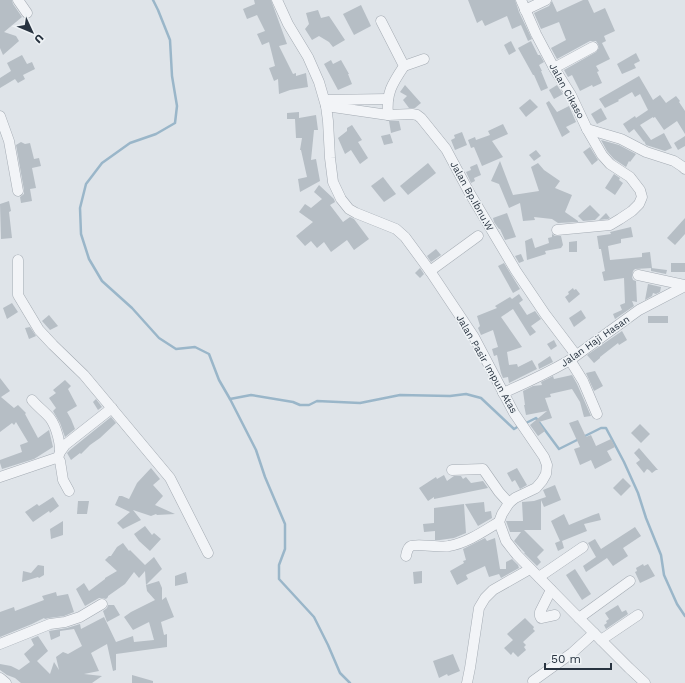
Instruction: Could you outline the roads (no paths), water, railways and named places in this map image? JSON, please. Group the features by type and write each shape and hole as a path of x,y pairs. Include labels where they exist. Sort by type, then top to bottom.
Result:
{"street":[{"path":"18,0 27,14"},
{"path":"523,5 546,0"},
{"name":"Jalan Pasir Impun Atas","path":"281,1 288,24 308,57 319,82 328,121 333,182 341,199 349,209 396,229 405,237 474,337 514,413 544,457 547,465 546,474 542,481 536,488 515,498 509,503"},
{"name":"Jalan Cikaso","path":"523,5 536,34 554,68 571,95 587,129 621,139 646,152 674,161 685,169"},
{"path":"381,21 404,66"},
{"path":"554,68 593,47"},
{"path":"388,115 387,107 390,88 404,66 424,60"},
{"path":"325,103 388,99"},
{"name":"Jalan Bp.Ibnu.W","path":"325,103 388,115 417,115 436,136 446,149 469,192 516,271 573,357 597,414"},
{"path":"0,116 5,143 18,191"},
{"path":"557,230 610,225 632,211 639,204 642,197 640,190 630,177 610,164 602,155 587,129"},
{"path":"430,272 478,236"},
{"path":"18,260 18,295 39,330 84,375 170,478 208,553"},
{"path":"638,275 685,286"},
{"name":"Jalan Haji Hasan","path":"503,393 531,380 573,357 639,310 685,286"},
{"path":"32,400 50,417 53,424 60,444 59,455 63,480 69,491"},
{"path":"0,477 56,458 65,445 112,408"},
{"path":"406,556 407,550 410,546 449,546 477,535 499,522 509,503 499,492 483,469 452,470"},
{"path":"499,522 506,542 530,569 645,683"},
{"path":"539,577 583,547"},
{"path":"467,683 479,608 485,598 493,590 530,569"},
{"path":"578,618 630,581"},
{"path":"551,590 540,612 540,616 541,618 555,615"},
{"path":"0,644 50,624 65,622 80,617 102,604"},
{"path":"533,681 598,636 638,615"},
{"path":"0,678 6,683"}],"waterway":[{"path":"153,0 170,40 172,76 177,106 175,123 156,134 130,143 102,163 86,184 80,208 81,234 89,259 102,281 132,308 159,338 176,349 195,347 209,354 219,380 256,450 265,477 285,524 285,549 279,565 279,579 314,617 340,673 350,683"},
{"path":"230,399 251,395 293,402 300,405 309,405 317,401 360,403 400,395 450,396 466,394 481,398 514,429 519,426"},
{"path":"524,424 536,418 559,449 579,439"},
{"path":"583,437 601,428 606,428 638,493 661,555 664,575 677,604 685,616"}]}
